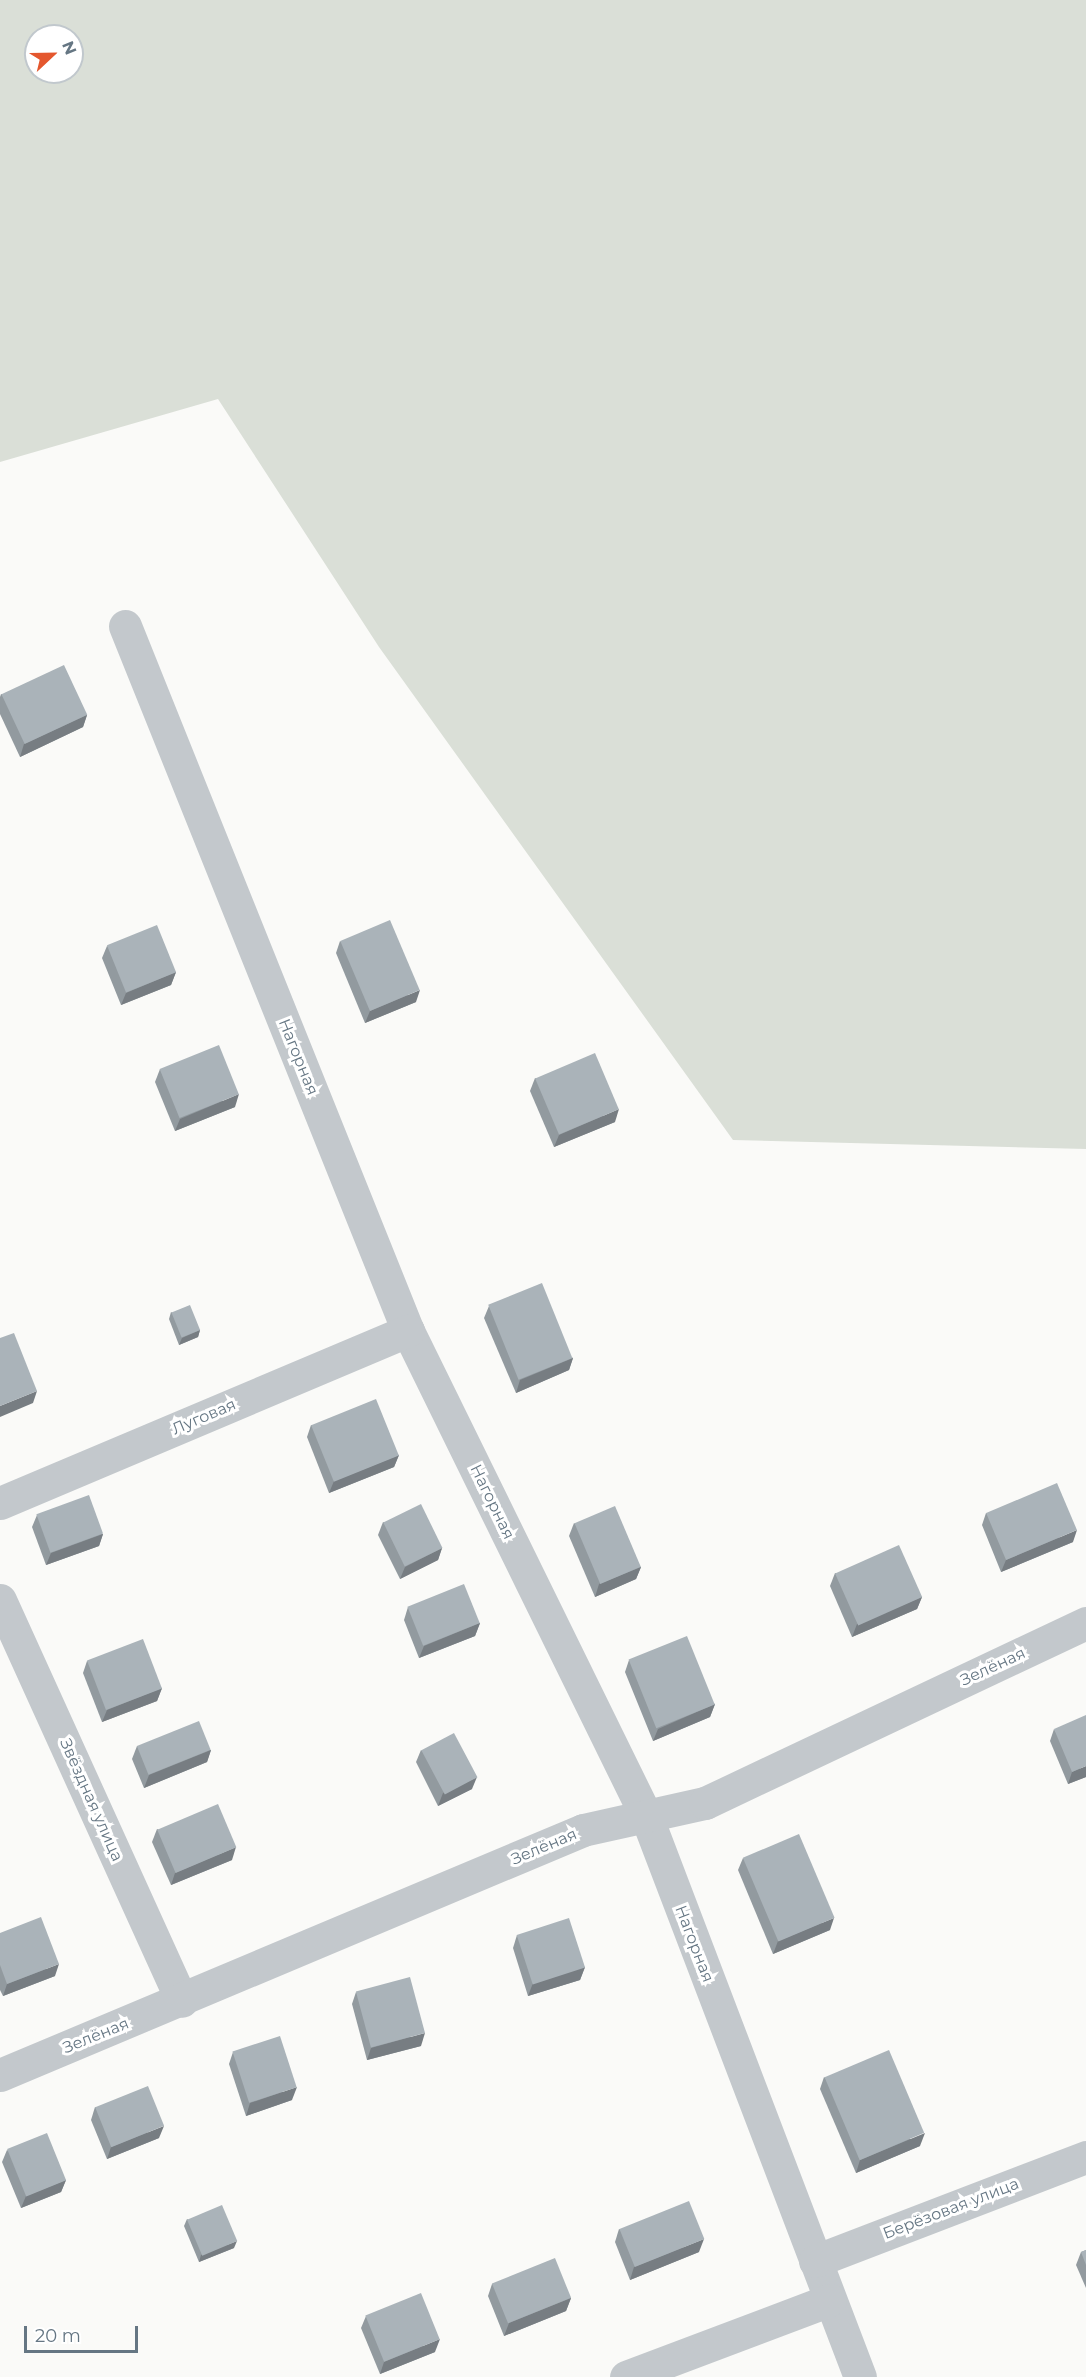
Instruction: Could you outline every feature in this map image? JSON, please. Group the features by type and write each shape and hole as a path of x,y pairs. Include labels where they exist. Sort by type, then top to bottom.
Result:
{"street":[{"name":"Нагорная","path":"125,626 408,1331 646,1818 860,2377"},
{"name":"Луговая","path":"0,1503 408,1331"},
{"name":"Звёздная улица","path":"0,1600 182,2001"},
{"name":"Зелёная","path":"0,2075 182,2001 583,1830 646,1818 705,1803 1086,1623"},
{"name":"Берёзовая улица","path":"815,2261 1086,2157"},
{"path":"626,2377 830,2300"}],"shaded area":[{"path":"0,0 1086,0 1086,1149 733,1140 379,647 218,399 0,462"}],"building":[{"path":"64,665 87,715 25,744 1,694"},
{"path":"390,920 420,990 370,1011 340,941"},
{"path":"157,925 176,972 126,993 107,945"},
{"path":"219,1045 239,1094 180,1118 160,1069"},
{"path":"595,1053 619,1109 559,1135 535,1078"},
{"path":"542,1283 572,1358 519,1380 488,1305"},
{"path":"190,1305 200,1330 182,1338 171,1312"},
{"path":"14,1333 37,1391 0,1406 0,1338"},
{"path":"376,1399 399,1456 334,1482 311,1425"},
{"path":"1057,1483 1077,1530 1006,1560 986,1513"},
{"path":"89,1495 103,1534 50,1553 36,1514"},
{"path":"421,1504 442,1548 405,1566 383,1522"},
{"path":"615,1506 641,1567 600,1584 574,1523"},
{"path":"899,1545 922,1597 858,1626 835,1573"},
{"path":"464,1584 480,1623 423,1646 407,1607"},
{"path":"687,1636 715,1705 656,1728 629,1660"},
{"path":"143,1639 162,1688 106,1710 87,1661"},
{"path":"1086,1715 1086,1766 1072,1772 1054,1729"},
{"path":"199,1721 211,1750 148,1775 137,1746"},
{"path":"454,1733 477,1777 445,1795 421,1750"},
{"path":"218,1804 236,1847 176,1873 157,1830"},
{"path":"799,1834 835,1918 778,1942 743,1858"},
{"path":"41,1917 59,1964 7,1984 0,1965 0,1933"},
{"path":"569,1918 585,1967 533,1984 517,1935"},
{"path":"410,1977 425,2033 371,2048 356,1991"},
{"path":"280,2036 297,2087 249,2103 232,2051"},
{"path":"889,2050 924,2133 860,2160 825,2077"},
{"path":"148,2086 164,2126 111,2147 95,2107"},
{"path":"47,2133 66,2180 26,2196 7,2149"},
{"path":"689,2201 704,2239 635,2267 619,2229"},
{"path":"222,2205 237,2241 202,2256 187,2220"},
{"path":"1086,2250 1086,2265 1081,2252"},
{"path":"555,2258 571,2298 508,2323 492,2283"},
{"path":"421,2293 440,2339 384,2362 365,2315"}]}
